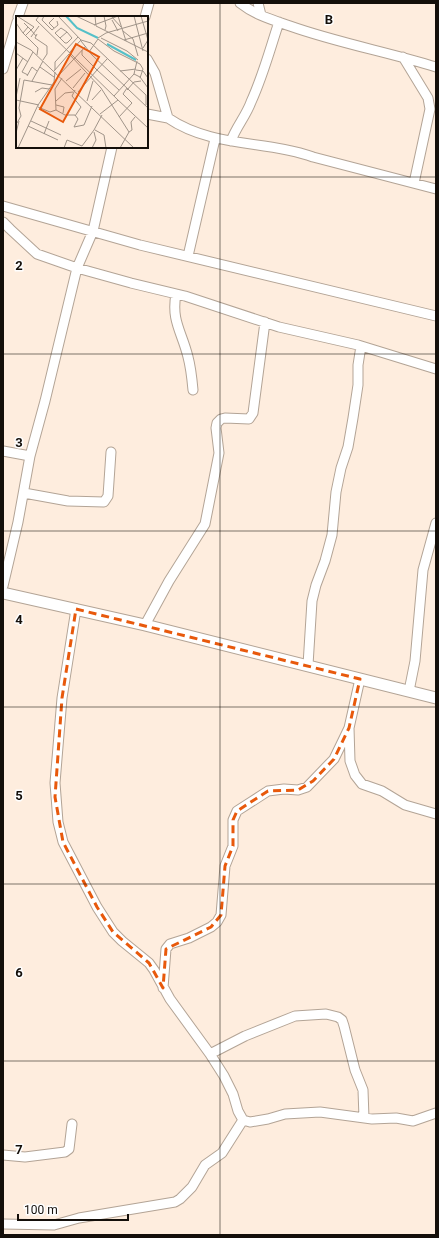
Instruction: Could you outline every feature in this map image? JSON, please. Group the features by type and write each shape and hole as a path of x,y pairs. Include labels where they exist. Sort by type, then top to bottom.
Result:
{"street":[{"path":"18,16 22,3"},
{"path":"145,16 149,3"},
{"path":"240,3 251,11 320,36 403,56 436,67"},
{"path":"258,3 261,15"},
{"path":"231,141 235,130 251,104 262,76 279,22"},
{"path":"3,69 16,25"},
{"path":"403,56 430,104 414,184"},
{"path":"148,61 155,73 168,118"},
{"path":"148,114 168,118 216,139 296,151 313,157 436,189"},
{"path":"188,256 216,139"},
{"path":"3,586 18,522 30,456 45,401 77,268 93,231 112,148"},
{"path":"3,206 140,245 436,316"},
{"path":"3,222 37,254 77,268 176,294 279,327 361,346 436,369"},
{"path":"176,294 174,304 176,324 189,358 192,374 192,390"},
{"path":"145,625 169,581 205,524 219,453 216,428 217,423 221,419 225,418 249,419 253,413 265,322"},
{"path":"308,665 312,601 332,535 336,492 341,468 348,447 353,418 358,385 358,365 361,346"},
{"path":"3,451 30,456"},
{"path":"24,493 68,501 104,502 108,496 111,452"},
{"path":"409,691 415,661 423,570 436,523"},
{"path":"3,593 145,625 436,698"},
{"path":"76,609 62,698 54,783 60,831 63,842 97,907 113,932 149,963 170,1000 210,1054 224,1076 243,1120 250,1122 285,1114 320,1112 372,1119 396,1118 413,1121 436,1114"},
{"path":"360,680 350,728 350,762 355,775 362,784 382,791 405,805 436,814"},
{"path":"163,988 166,949 170,944 189,938 210,927 217,922 221,915 225,866 233,846 233,820 238,811 268,790 298,790 307,787 334,759 350,728"},
{"path":"210,1054 245,1036 294,1016 326,1014 338,1017 342,1020 355,1070 363,1090 364,1118"},
{"path":"3,1224 54,1225 79,1218 174,1202 180,1199 192,1187 205,1165 222,1153 243,1120"},
{"path":"3,1155 25,1157 65,1152 69,1149 72,1124"}],"highlighted area":[{"path":"76,609 360,679 349,728 334,759 313,781 298,790 268,791 237,811 233,820 233,846 225,866 221,915 211,927 166,949 163,988 149,963 113,932 97,907 63,842 55,797 62,698"}]}
